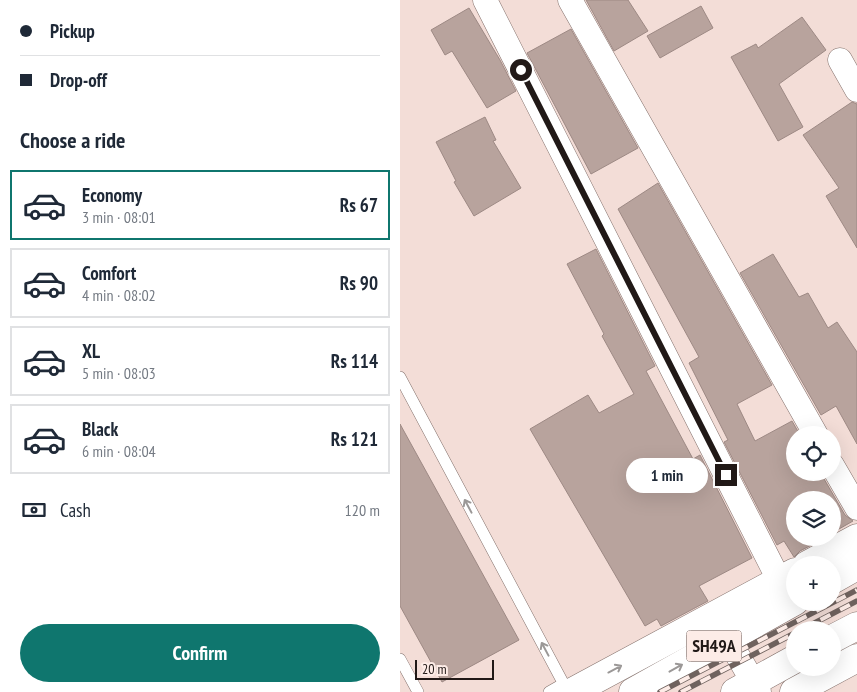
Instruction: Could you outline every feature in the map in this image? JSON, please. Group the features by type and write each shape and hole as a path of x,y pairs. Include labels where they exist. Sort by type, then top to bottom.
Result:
{"street":[{"path":"485,0 786,576"},
{"path":"570,0 811,426"},
{"path":"840,60 857,90"},
{"path":"841,480 857,508"},
{"path":"824,556 857,538"},
{"path":"841,575 857,566"},
{"path":"568,689 786,586"},
{"name":"SH49A","path":"633,692 728,639 786,588"},
{"path":"841,634 857,626"},
{"path":"728,639 749,689"},
{"path":"794,692 857,658"},
{"name":"SH49A","path":"749,689 786,665"}],"lane":[{"path":"400,377 568,689 549,692"},
{"path":"400,659 418,692"}],"building":[{"path":"586,0 628,0 648,31 614,51"},
{"path":"701,6 713,28 660,58 647,36"},
{"path":"469,8 516,91 487,108 452,51 445,55 431,30"},
{"path":"802,17 826,50 779,84 803,127 778,141 731,57 756,44 758,48"},
{"path":"571,29 638,148 591,174 527,53"},
{"path":"852,102 857,104 857,248 826,196 839,188 803,135"},
{"path":"485,117 496,140 493,141 521,188 474,216 454,182 456,181 436,142"},
{"path":"658,183 772,385 737,404 755,441 792,421 795,426 786,426 786,481 825,481 831,491 786,491 786,544 784,541 777,545 724,442 728,440 689,363 699,357 618,209"},
{"path":"596,249 655,366 646,371 693,459 700,455 752,558 699,586 708,601 661,626 657,619 645,626 530,429 588,395 599,413 634,394 602,336 604,334 567,264"},
{"path":"773,254 799,297 808,293 828,328 837,322 857,352 857,444 836,406 821,415 740,273"},
{"path":"400,424 519,640 442,682 400,606"},
{"path":"841,508 845,515 853,521 841,528"},
{"path":"787,546 810,546 795,556"}],"railway":[{"path":"660,692 857,590"},
{"path":"818,621 857,601"},
{"path":"681,692 786,638"}],"route":[{"path":"521,70 726,475"}]}
